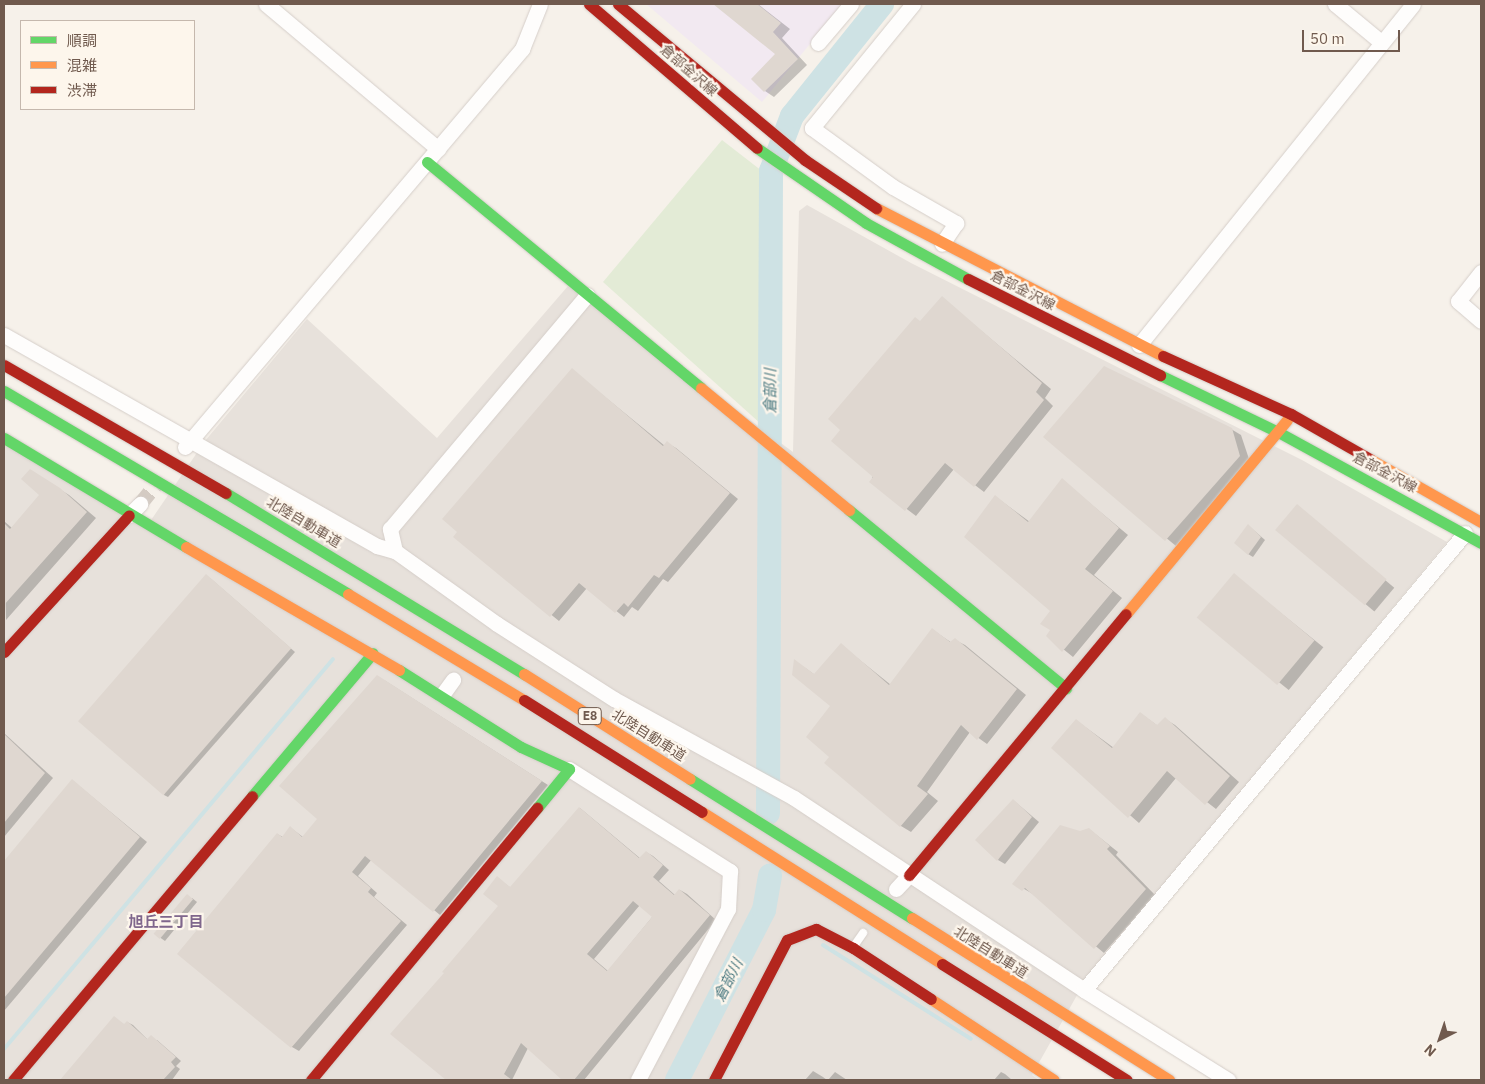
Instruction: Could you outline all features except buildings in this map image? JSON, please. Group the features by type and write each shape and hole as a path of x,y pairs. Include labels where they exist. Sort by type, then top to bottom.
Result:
{"main road":[{"name":"倉部金沢線","path":"590,4 752,145 798,178 866,222 1022,308 1280,433 1481,543"},
{"name":"倉部金沢線","path":"618,4 805,160 875,207 942,244 1139,345 1291,414 1480,519"},
{"path":"427,162 1066,688"},
{"name":"北陸自動車道","path":"4,365 292,532 463,636 1169,1080"},
{"name":"E8","path":"4,391 442,649 1127,1080"},
{"path":"909,875 1280,433 1291,414"},
{"path":"4,438 129,515 374,653 521,747 569,769 310,1080"},
{"path":"4,652 129,515"},
{"path":"13,1080 374,653"},
{"path":"714,1080 787,940 816,929 852,948 1054,1080"}],"street":[{"path":"266,4 438,149"},
{"path":"188,444 522,49 540,4"},
{"path":"818,43 851,4"},
{"path":"913,4 812,128 893,187 956,224 942,244"},
{"path":"1335,4 1381,42"},
{"path":"1139,345 1413,4"},
{"path":"1481,272 1458,301 1481,321"},
{"path":"395,552 390,529 587,295"},
{"path":"4,335 188,444 377,546 395,552 497,624 614,699 748,770 794,798 1084,990 1228,1080"},
{"path":"129,515 140,504"},
{"path":"1084,990 1465,533"},
{"path":"486,640 497,624"},
{"path":"442,695 453,680"},
{"path":"569,769 730,871 728,909 638,1080"},
{"path":"896,889 909,875"}],"lane":[{"path":"852,948 864,933"}],"shaded area":[{"path":"646,4 843,4 762,102"},
{"path":"807,205 911,263 1302,460 1447,542 1085,981 1032,1075 1039,1080 4,1080 4,444 147,526 205,441 307,319 437,438 568,286 793,452 799,211"}],"green space":[{"path":"722,140 762,171 761,424 603,282"}],"waterway":[{"name":"倉部川","path":"768,813 771,171 792,116 882,4"},
{"path":"4,1049 333,659"},
{"name":"倉部川","path":"677,1080 764,910 770,876"},
{"path":"823,945 971,1039"}],"tunnel":[{"path":"140,504 161,478"}],"traffic: fast":[{"path":"757,148 866,223 968,279"},
{"path":"427,162 701,388"},
{"path":"1160,375 1280,433 1481,543"},
{"path":"4,391 348,594"},
{"path":"4,438 186,547"},
{"path":"226,493 524,674"},
{"path":"849,510 1066,688"},
{"path":"252,796 373,653"},
{"path":"399,670 521,747 569,769 537,808"},
{"path":"690,779 912,918"}],"traffic: slow":[{"path":"876,208 1163,356"},
{"path":"701,388 849,510"},
{"path":"1126,614 1287,420"},
{"path":"1370,459 1481,522"},
{"path":"186,547 399,670"},
{"path":"348,594 524,700"},
{"path":"524,674 690,779"},
{"path":"702,812 942,964"},
{"path":"912,918 1169,1080"},
{"path":"931,999 1054,1080"}],"traffic: jam":[{"path":"589,4 757,148"},
{"path":"618,4 805,160 876,208"},
{"path":"968,279 1160,375"},
{"path":"1163,356 1291,414 1370,459"},
{"path":"4,365 226,493"},
{"path":"4,652 129,515"},
{"path":"909,875 1126,614"},
{"path":"524,700 702,812"},
{"path":"13,1080 252,796"},
{"path":"311,1080 537,808"},
{"path":"714,1080 787,940 816,929 853,948 931,999"},
{"path":"942,964 1127,1080"}],"district":[{"name":"旭丘三丁目","path":"166,922"}]}
